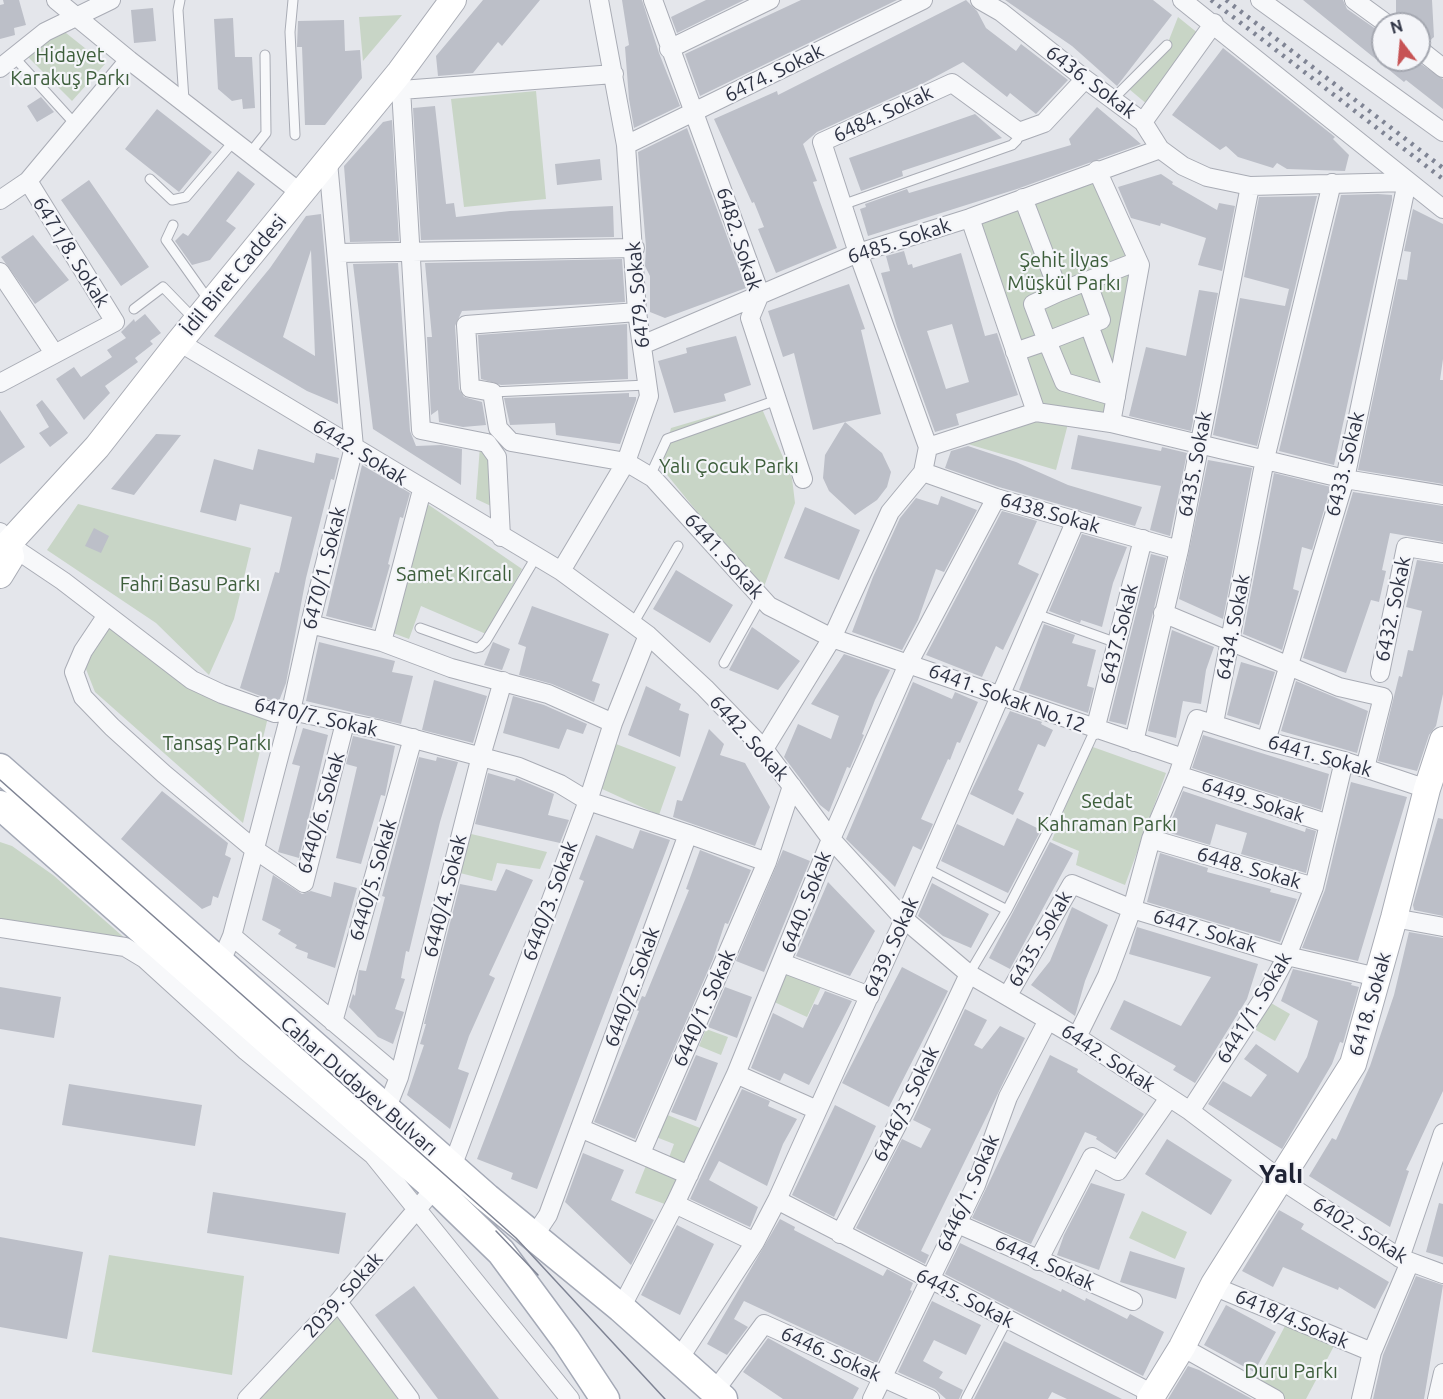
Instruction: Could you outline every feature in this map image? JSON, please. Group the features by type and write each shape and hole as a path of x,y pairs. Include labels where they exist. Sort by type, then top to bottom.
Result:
{"main road":[{"name":"Cahar Dudayev Bulvarı","path":"0,768 386,1110 444,1177 501,1252 566,1340 604,1399"},
{"name":"Cahar Dudayev Bulvarı","path":"3,810 444,1177 534,1236 679,1359 716,1397"}],"street":[{"path":"56,0 129,60 302,194"},
{"path":"7,62 45,33 111,0"},
{"name":"İdil Biret Caddesi","path":"3,540 97,447 178,342 328,162 400,81 453,0"},
{"name":"6479. Sokak","path":"561,571 626,462 649,396 637,312 626,145 599,0"},
{"name":"6482. Sokak","path":"653,0 669,49 696,111 760,294 750,318 803,479"},
{"path":"669,49 770,0"},
{"name":"6474. Sokak","path":"626,145 923,0"},
{"name":"6436. Sokak","path":"980,0 1003,6 1085,79 1143,122 1160,149 1183,166 1207,177 1250,186 1407,182"},
{"path":"1182,0 1214,23 1443,209"},
{"path":"1260,0 1443,132"},
{"path":"1354,0 1378,12"},
{"path":"1143,122 1214,23"},
{"path":"1431,58 1443,68"},
{"path":"0,200 28,181 129,60"},
{"path":"501,537 496,457 487,443 421,430 400,81 614,74"},
{"path":"1019,132 1044,123 1085,79"},
{"name":"6484. Sokak","path":"928,447 858,253 822,142 952,82 1019,132"},
{"name":"6485. Sokak","path":"642,345 858,253 970,218 1160,149"},
{"name":"6470/1. Sokak","path":"220,964 232,936 291,711 354,447 328,162"},
{"path":"1097,170 1140,265 1112,423"},
{"name":"6471/8. Sokak","path":"28,181 115,322 54,353"},
{"name":"6433. Sokak","path":"1266,741 1345,478 1407,182"},
{"name":"6434. Sokak","path":"1214,723 1265,459 1332,183"},
{"name":"6435. Sokak","path":"1134,742 1179,550 1250,186"},
{"path":"1023,198 1059,292"},
{"path":"970,218 1036,412"},
{"path":"338,253 634,248"},
{"path":"1116,397 1064,382 1034,304 1138,261"},
{"path":"0,272 54,353 0,383"},
{"path":"1016,352 1101,321 1087,281"},
{"path":"626,462 512,442 498,428 492,392 470,388 466,326 637,312"},
{"path":"1089,325 1116,397"},
{"name":"6442. Sokak","path":"178,342 422,490 561,571 648,635 705,688 764,749 831,839 904,919 969,974 1077,1037 1190,1111 1281,1180"},
{"path":"1069,417 1079,387"},
{"path":"764,749 832,638 890,512 923,472 928,447 1036,412 1112,423 1345,478 1443,495"},
{"name":"6441. Sokak","path":"626,462 650,476 769,606 832,638"},
{"name":"6438.Sokak","path":"923,472 996,498 1179,550"},
{"path":"382,642 422,490"},
{"name":"6440. Sokak","path":"621,1308 675,1203 736,1074 831,839 909,662 996,498"},
{"name":"6439. Sokak","path":"679,1359 754,1242 777,1200 904,919 1076,520"},
{"name":"6437.Sokak","path":"1095,730 1143,539"},
{"path":"0,575 12,557 3,540"},
{"name":"6470/7. Sokak","path":"3,540 192,680 222,694 276,713 291,711 413,738 519,767 560,784 588,801"},
{"name":"6432. Sokak","path":"1380,674 1406,547 1443,554"},
{"path":"1163,613 1339,687 1383,697 1365,768"},
{"path":"107,615 83,651 74,672 83,697 112,728 254,849"},
{"path":"310,624 382,642 451,668 548,694 614,723"},
{"name":"6440/3. Sokak","path":"444,1177 588,801 614,723 648,635"},
{"name":"6441. Sokak No.12","path":"832,638 909,662 1095,730 1183,758"},
{"name":"6440/4. Sokak","path":"386,1110 399,1077 481,756 503,681"},
{"path":"1077,1037 1107,976 1132,909 1151,839 1178,776 1197,719 1214,723"},
{"name":"6440/6. Sokak","path":"254,849 304,883 345,723"},
{"name":"6441. Sokak","path":"1214,723 1266,741 1344,761 1427,789"},
{"name":"6440/5. Sokak","path":"333,1022 413,738"},
{"name":"6418. Sokak","path":"1152,1397 1182,1347 1213,1286 1353,1064 1427,789 1443,740"},
{"name":"6441/1. Sokak","path":"1190,1111 1265,996 1287,956 1314,887 1344,761"},
{"name":"6449. Sokak","path":"1178,776 1329,824"},
{"name":"6440/1. Sokak","path":"640,1153 767,862 792,786"},
{"path":"588,801 767,862"},
{"name":"6440/2. Sokak","path":"534,1236 548,1215 688,834"},
{"name":"6448. Sokak","path":"1151,839 1314,887"},
{"name":"6435. Sokak","path":"1008,995 1072,884"},
{"name":"6447. Sokak","path":"1072,884 1132,909 1287,956 1377,977"},
{"path":"1394,918 1443,927"},
{"path":"0,928 125,947 145,959 246,1051 373,1155 570,1399"},
{"path":"232,936 399,1077"},
{"path":"782,963 870,996"},
{"name":"6446/3. Sokak","path":"840,1234 905,1110 969,974"},
{"name":"6446/1. Sokak","path":"872,1399 928,1280 958,1224 976,1185 1008,1097 1048,1020"},
{"path":"736,1074 817,1110"},
{"path":"1038,1261 1092,1157 1118,1171 1169,1098"},
{"path":"580,1128 688,1175"},
{"path":"1361,1399 1372,1352 1405,1260 1443,1132"},
{"name":"2039. Sokak","path":"247,1399 338,1302 444,1177"},
{"name":"6402. Sokak","path":"1281,1180 1405,1260 1443,1274"},
{"name":"6445. Sokak","path":"777,1200 1152,1397"},
{"path":"675,1203 754,1242"},
{"name":"6444. Sokak","path":"958,1224 1038,1261 1133,1300"},
{"name":"6418/4.Sokak","path":"1213,1286 1372,1352"},
{"path":"338,1302 410,1399"},
{"name":"6446. Sokak","path":"716,1397 764,1324 930,1399"},
{"path":"1182,1347 1275,1399"},
{"path":"1437,1399 1443,1373"}],"lane":[{"path":"180,0 178,10 184,103"},
{"path":"293,0 290,32 295,135"},
{"path":"1113,99 1167,45"},
{"path":"250,153 266,133 265,55"},
{"path":"7,62 75,124"},
{"path":"842,205 1012,145 1017,140 1019,132"},
{"path":"150,179 172,200 186,197 234,141"},
{"path":"173,225 166,240 190,278 204,313"},
{"path":"134,309 163,287 204,313"},
{"path":"492,392 647,385"},
{"path":"650,476 667,440 777,400"},
{"path":"633,624 678,546"},
{"path":"420,628 476,648 480,646 486,641 536,557"},
{"path":"724,663 761,597"},
{"path":"1036,614 1117,643"},
{"path":"969,974 1007,910 1055,817 1095,730"},
{"path":"926,868 1007,910"},
{"path":"966,1399 1006,1320"}],"green space":[{"path":"402,15 363,61 359,17"},
{"path":"1178,17 1199,34 1148,105 1129,89 1167,45"},
{"name":"Hidayet Karakuş Parkı","path":"61,29 105,64 72,101 25,54"},
{"path":"536,91 546,199 464,207 451,99"},
{"name":"Şehit İlyas Müşkül Parkı","path":"1097,170 1140,265 1111,423 1036,412 970,218"},
{"name":"Yalı Çocuk Parkı","path":"759,402 792,478 795,503 762,592 660,466 671,428"},
{"path":"1037,415 1069,420 1056,470 961,442"},
{"path":"480,446 492,457 491,506 476,499"},
{"name":"Samet Kırcalı","path":"426,503 522,569 486,634 421,606 409,639 393,633"},
{"name":"Fahri Basu Parkı","path":"78,504 251,548 234,619 209,675 156,623 47,550"},
{"name":"Tansaş Parkı","path":"108,627 268,717 243,823 95,692 84,664"},
{"path":"616,744 676,767 659,815 600,788"},
{"name":"Sedat Kahraman Parkı","path":"1090,746 1166,773 1125,885 1076,865 1079,851 1052,840"},
{"path":"467,833 547,852 540,869 497,863 492,881 456,872"},
{"path":"0,842 12,846 53,875 128,941 0,920"},
{"path":"786,970 821,987 807,1017 772,1001"},
{"path":"1264,999 1290,1014 1275,1041 1249,1026"},
{"path":"706,1029 728,1037 721,1055 699,1046"},
{"path":"665,1114 705,1130 689,1171 667,1163 674,1144 656,1137"},
{"path":"647,1163 682,1177 670,1206 635,1193"},
{"path":"1142,1211 1187,1232 1175,1259 1129,1238"},
{"path":"109,1255 244,1276 232,1375 92,1352"},
{"path":"336,1309 406,1399 251,1399"},
{"name":"Duru Parkı","path":"1285,1326 1334,1346 1306,1399 1279,1399 1255,1383"}],"building":[{"path":"3,0 19,0 26,25 14,28 15,35 0,39 0,5 4,4"},
{"path":"483,0 540,0 502,46 498,42 473,73 438,76 436,56"},
{"path":"622,0 642,0 659,53 680,106 634,128 625,47 629,45"},
{"path":"706,0 744,0 677,33 671,17"},
{"path":"801,0 897,0 700,96 685,54"},
{"path":"966,0 977,11 986,28 1016,51 1021,44 1068,80 1036,114 1010,93 1007,97 963,62 922,84 817,132 803,144 817,181 813,182 837,248 776,273 758,229 764,227 754,202 752,203 714,119 777,91 778,95"},
{"path":"1005,0 1153,0 1172,15 1117,86 1072,46"},
{"path":"1303,0 1343,0 1347,9 1371,26 1371,55"},
{"path":"1396,0 1432,0 1434,37 1431,40 1431,12 1396,12"},
{"path":"153,8 156,41 134,43 131,10"},
{"path":"233,18 235,57 252,57 255,108 243,109 242,99 232,101 218,89 214,19"},
{"path":"344,20 345,51 360,50 362,78 325,125 305,125 302,47 297,47 298,21"},
{"path":"1223,48 1335,137 1333,139 1349,155 1345,171 1287,169 1277,163 1273,168 1238,157 1226,146 1220,150 1172,115"},
{"path":"1431,71 1443,79 1443,109 1406,80 1404,82 1392,72"},
{"path":"41,97 54,112 37,122 27,106"},
{"path":"435,106 446,204 454,203 456,217 510,211 613,206 614,237 421,240 413,108"},
{"path":"1097,107 1141,144 1017,189 868,236 860,209 866,207 865,204 907,189 909,193 1071,145 1069,139"},
{"path":"157,109 212,152 179,192 125,149"},
{"path":"975,114 1002,138 902,171 903,176 861,191 849,158"},
{"path":"392,120 399,241 350,242 344,166 383,122"},
{"path":"687,128 746,288 665,318 650,312 650,276 645,266 646,247 638,152"},
{"path":"600,159 602,180 557,185 555,164"},
{"path":"238,171 255,184 226,221 236,228 210,260 192,265 175,241 183,233 188,236"},
{"path":"1161,174 1173,182 1172,184 1217,210 1219,203 1235,206 1222,271 1198,265 1206,238 1161,223 1160,226 1131,218 1118,187"},
{"path":"89,180 149,267 121,286 61,200"},
{"path":"1341,195 1392,195 1392,200 1334,465 1279,451"},
{"path":"1317,196 1257,446 1213,435 1240,298 1285,306 1289,289 1244,277 1259,197"},
{"path":"1413,209 1443,224 1443,359 1440,380 1443,380 1443,484 1358,470 1398,279 1407,280 1411,252 1404,251"},
{"path":"321,214 338,404 307,391 214,336 270,268 306,216","holes":["311,250 315,356 283,337"]},
{"path":"33,235 69,280 35,304 1,257"},
{"path":"904,251 908,265 912,264 913,268 961,253 985,336 997,333 1018,395 956,414 959,425 935,432 897,327 881,273 890,271 886,256","holes":["952,324 969,382 946,389 927,331"]},
{"path":"622,259 625,302 462,311 455,326 459,389 464,397 482,402 486,425 463,427 439,422 438,410 431,415 427,337 432,337 425,263"},
{"path":"398,263 410,431 416,446 441,445 462,449 461,485 373,429 353,264"},
{"path":"849,284 865,329 861,330 881,414 813,430 794,353 783,357 768,311"},
{"path":"1199,290 1218,293 1191,431 1129,416 1146,347 1186,356"},
{"path":"145,314 161,333 150,341 153,344 135,358 138,362 105,386 110,393 84,420 56,379 74,367 81,377 112,357 107,350 126,338 121,332 134,319 135,322"},
{"path":"627,324 628,379 501,385 481,379 478,335"},
{"path":"736,336 751,385 724,394 726,401 674,413 658,361 687,353 686,348"},
{"path":"629,393 629,397 636,397 636,400 620,444 556,435 555,423 510,425 504,398"},
{"path":"42,400 68,433 50,447 39,433 49,427 36,405"},
{"path":"0,410 25,447 0,464"},
{"path":"845,422 882,453 891,472 887,487 877,500 855,515 829,491 823,478 825,455"},
{"path":"156,434 181,435 134,495 111,489"},
{"path":"1078,435 1161,451 1162,447 1187,453 1170,536 1150,530 1161,486 1071,469"},
{"path":"968,446 1016,462 1068,485 1142,507 1135,526 999,487 945,468 951,451"},
{"path":"258,449 314,463 316,453 339,458 334,480 331,479 306,578 286,683 279,701 276,702 240,688 275,572 279,573 292,517 240,504 236,521 200,512 214,459 253,470"},
{"path":"1208,460 1252,468 1223,619 1179,599"},
{"path":"362,465 410,493 403,518 400,517 388,564 390,565 372,628 326,616"},
{"path":"1274,473 1331,487 1312,550 1302,547 1293,589 1299,591 1282,650 1243,634"},
{"path":"1353,492 1443,506 1443,542 1390,533 1382,570 1386,571 1379,602 1371,600 1346,673 1303,658"},
{"path":"941,496 977,510 944,572 936,569 918,620 902,650 852,632 873,577 900,518 916,498 938,505"},
{"path":"805,507 860,530 839,580 784,558"},
{"path":"1002,511 1037,521 1018,564 1039,574 1003,650 996,646 982,677 926,655"},
{"path":"94,528 109,536 101,553 85,546"},
{"path":"1082,534 1127,547 1113,583 1102,627 1081,620 1080,623 1049,611"},
{"path":"1151,554 1166,558 1126,725 1109,721"},
{"path":"1417,560 1443,564 1443,694 1436,726 1429,735 1417,771 1378,761 1399,676 1402,677 1408,650 1413,651 1422,611 1406,607"},
{"path":"676,570 733,605 710,643 653,609"},
{"path":"532,606 609,634 592,681 600,684 594,702 552,684 519,675 526,647 518,644"},
{"path":"1044,624 1075,635 1072,643 1096,650 1087,686 1094,688 1088,713 1019,690"},
{"path":"752,627 800,661 778,690 729,670"},
{"path":"1172,630 1214,647 1206,670 1201,704 1183,701 1176,738 1148,731"},
{"path":"319,642 395,661 392,672 413,676 401,724 306,701"},
{"path":"493,642 510,649 502,670 484,665"},
{"path":"844,654 890,670 875,700 862,734 864,735 850,768 847,767 829,812 820,805 784,757 798,724 831,739 839,716 811,704"},
{"path":"1241,662 1275,672 1259,725 1227,715"},
{"path":"434,680 487,696 473,743 422,730"},
{"path":"1296,681 1368,711 1357,753 1281,731"},
{"path":"913,682 952,699 955,692 978,702 960,743 957,742 950,760 948,759 921,819 933,824 921,850 913,846 895,887 846,839"},
{"path":"646,686 681,704 679,710 689,714 680,757 628,735"},
{"path":"513,696 544,705 587,724 583,734 567,729 559,749 503,733"},
{"path":"1010,711 1042,722 1041,724 1053,730 1045,747 1038,744 1018,790 1024,793 1013,815 970,794"},
{"path":"303,728 328,735 299,858 278,852 300,766 292,764"},
{"path":"709,729 724,744 720,755 745,763 770,807 755,846 673,817 677,800 682,801"},
{"path":"1203,735 1329,774 1321,810 1192,768"},
{"path":"353,736 395,746 385,796 381,795 361,864 336,858 357,767 346,764"},
{"path":"419,757 436,761 437,757 458,762 440,822 409,952 406,951 401,978 405,979 395,1009 404,1012 393,1044 378,1037 349,1007 353,994 355,996 359,970 366,971 385,897 382,896"},
{"path":"488,773 515,781 516,778 554,794 548,815 569,820 560,843 475,824"},
{"path":"1351,782 1407,797 1358,961 1302,948 1325,890"},
{"path":"162,791 228,843 225,855 231,858 218,898 213,896 211,905 202,909 121,839"},
{"path":"1183,791 1305,832 1306,828 1316,831 1306,873 1241,854 1247,833 1216,824 1210,845 1167,832"},
{"path":"1017,818 1041,830 1008,893 941,861 957,824 1004,846"},
{"path":"1438,818 1443,819 1443,916 1414,910 1413,905"},
{"path":"640,830 670,840 537,1189 511,1179 513,1173 477,1159 584,881 579,879 596,835 633,849"},
{"path":"1050,842 1073,853 1010,969 989,958"},
{"path":"700,850 751,870 728,924 725,923 713,959 635,1139 594,1122 639,1011 636,1010 642,996 645,997 689,890 686,889"},
{"path":"783,850 810,861 764,972 736,961"},
{"path":"1160,853 1208,868 1207,872 1271,889 1270,892 1297,899 1280,942 1147,902"},
{"path":"506,869 533,880 489,975 495,978 469,1036 458,1069 469,1073 450,1129 407,1095 424,1045 420,1044 426,1024 424,1024 460,884 496,891"},
{"path":"273,875 302,894 311,891 331,897 334,882 357,888 335,968 307,958 308,953 295,948 297,945 278,934 281,930 262,920"},
{"path":"828,882 875,931 850,976 796,956"},
{"path":"932,883 989,914 971,948 943,936 918,916"},
{"path":"1072,907 1108,925 1085,981 1075,1016 1031,985 1050,961"},
{"path":"1137,927 1258,964 1247,999 1195,1083 1173,1070 1176,1066 1110,1029 1124,1000 1181,1026 1211,977 1129,954"},
{"path":"1409,932 1443,938 1443,1091 1406,1170 1409,1171 1390,1227 1309,1176 1332,1138 1336,1140 1370,1066 1394,995"},
{"path":"902,967 948,991 889,1107 842,1083"},
{"path":"1293,969 1352,983 1351,985 1359,987 1343,1043 1340,1042 1332,1064 1282,1149 1208,1104 1223,1081 1251,1097 1267,1075 1244,1059 1256,1044 1298,1073 1307,1057 1318,1021 1281,1001"},
{"path":"0,987 61,997 54,1038 0,1029"},
{"path":"725,987 752,997 737,1038 708,1027"},
{"path":"825,991 852,1001 809,1085 784,1073 780,1081 751,1068 773,1013 803,1028 814,1004 818,1005"},
{"path":"965,1009 987,1020 974,1045 982,1049 1000,1026 1025,1038 921,1251 929,1255 925,1264 856,1228 902,1139 921,1148 931,1129 913,1120"},
{"path":"696,1055 718,1063 696,1121 671,1112"},
{"path":"1050,1055 1078,1069 1077,1072 1144,1114 1117,1153 1096,1139 1097,1137 1085,1132 1031,1244 972,1218"},
{"path":"69,1084 202,1105 195,1146 62,1125"},
{"path":"742,1089 770,1101 768,1106 797,1119 783,1144 767,1186 719,1161 709,1180 758,1207 750,1227 690,1199"},
{"path":"835,1105 876,1126 834,1217 792,1195"},
{"path":"1167,1139 1232,1180 1211,1215 1145,1174"},
{"path":"583,1153 624,1170 611,1200 654,1220 631,1265 565,1202"},
{"path":"1091,1183 1125,1194 1099,1270 1057,1255 1064,1235"},
{"path":"213,1192 346,1213 339,1254 207,1233"},
{"path":"1439,1203 1443,1204 1443,1257 1426,1252"},
{"path":"1279,1210 1304,1224 1301,1229 1389,1282 1375,1309 1339,1287 1338,1290 1283,1267 1273,1287 1242,1271"},
{"path":"780,1219 795,1227 794,1230 883,1276 887,1269 913,1283 910,1290 912,1291 877,1363 744,1301 734,1319 748,1327 727,1355 707,1344"},
{"path":"677,1225 714,1244 680,1315 641,1295"},
{"path":"0,1237 83,1252 67,1339 0,1327"},
{"path":"960,1243 1061,1292 1062,1289 1085,1301 1086,1298 1127,1319 1130,1314 1164,1332 1143,1376 945,1274"},
{"path":"1130,1251 1185,1268 1176,1299 1120,1282"},
{"path":"1416,1276 1443,1285 1424,1399 1373,1399 1383,1355"},
{"path":"414,1286 499,1399 438,1399 375,1315"},
{"path":"932,1301 981,1325 966,1355 934,1340 923,1361 943,1372 939,1378 963,1390 959,1399 946,1399 935,1389 898,1372"},
{"path":"1226,1305 1276,1332 1254,1372 1204,1345"},
{"path":"768,1338 859,1388 853,1399 783,1399 743,1372"},
{"path":"1004,1341 1122,1399 1067,1399 1052,1392 1048,1399 974,1399"},
{"path":"1188,1366 1199,1370 1252,1399 1168,1399"}],"tram line":[{"path":"0,780 516,1238 665,1399"},
{"path":"496,1231 538,1275"}],"railway":[{"path":"1211,0 1443,179"},
{"path":"1226,0 1443,168"}],"district":[{"name":"Yalı","path":"1281,1174"}]}
